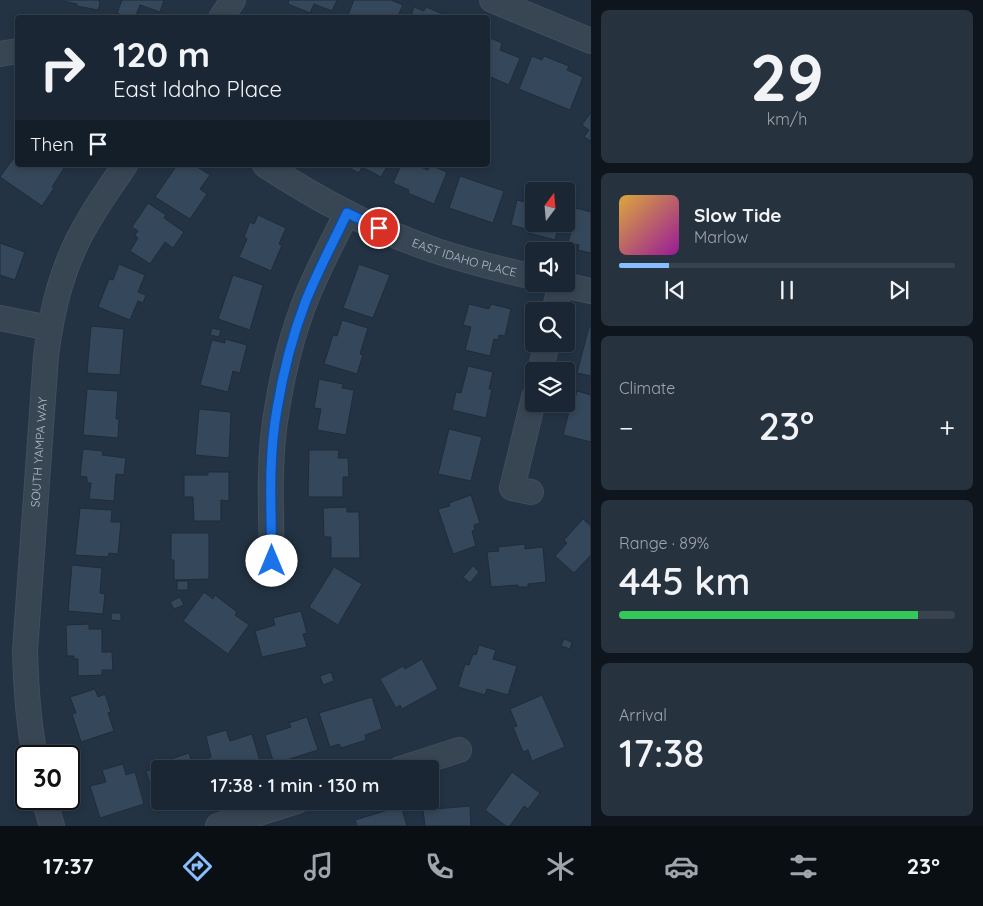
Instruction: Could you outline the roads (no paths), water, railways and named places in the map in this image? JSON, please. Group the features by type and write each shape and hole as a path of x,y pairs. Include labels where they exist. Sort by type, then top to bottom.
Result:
{"street":[{"path":"223,15 233,0"},
{"path":"492,0 590,40"},
{"path":"0,54 15,52"},
{"name":"SOUTH YAMPA WAY","path":"33,745 25,651 49,328 61,281 73,250 88,221 124,167"},
{"name":"EAST IDAHO PLACE","path":"268,167 314,196 395,236 464,260 525,275"},
{"path":"272,561 271,464 276,410 288,356 311,287 347,213"},
{"path":"575,288 590,291"},
{"path":"0,318 49,328"},
{"path":"530,412 512,488 531,492"},
{"path":"428,760 459,750"},
{"path":"47,810 52,826"},
{"path":"218,826 269,810"}]}
